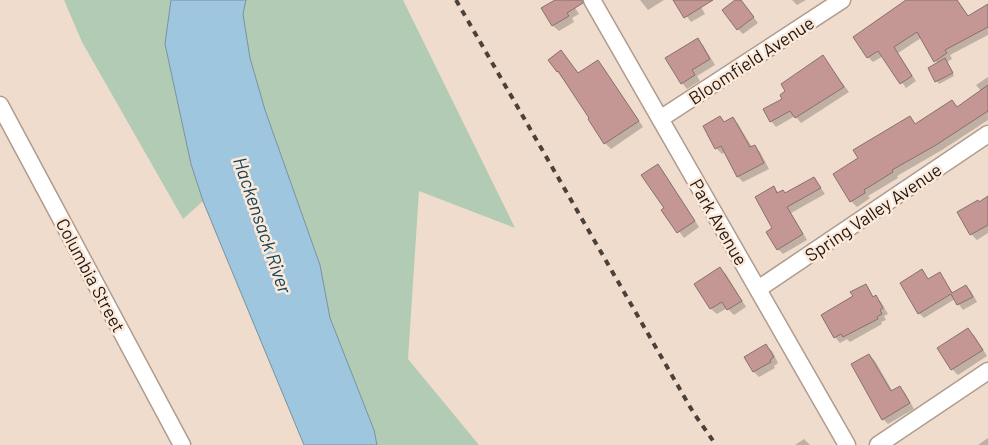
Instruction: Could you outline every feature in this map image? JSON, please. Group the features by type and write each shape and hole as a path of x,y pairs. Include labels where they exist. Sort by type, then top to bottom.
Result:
{"street":[{"name":"Park Avenue","path":"592,0 847,445"},
{"name":"Bloomfield Avenue","path":"660,119 842,0"},
{"name":"Columbia Street","path":"0,105 182,445"},
{"name":"Spring Valley Avenue","path":"758,290 988,134"},
{"path":"878,445 988,371"}],"green space":[{"path":"64,0 171,0 165,44 191,164 203,201 183,219 82,42"},
{"path":"246,0 403,0 515,228 419,191 408,359 479,445 377,445 374,430 330,318 320,265 265,110 250,58 243,14"}],"water":[{"name":"Hackensack River","path":"171,0 246,0 243,14 250,58 265,110 320,265 330,318 374,430 377,445 304,445 203,201 191,164 165,44"}],"building":[{"path":"555,0 582,0 583,3 567,13 569,16 552,26 541,8"},
{"path":"673,0 713,0 684,18"},
{"path":"735,0 741,0 754,17 737,30 722,10"},
{"path":"906,0 957,0 968,16 988,4 988,27 945,50 947,53 934,62 917,32 894,47 912,76 900,84 878,51 867,58 853,37"},
{"path":"698,38 710,59 692,70 695,75 681,84 665,58"},
{"path":"561,50 578,73 598,60 639,121 604,144 558,71 548,60"},
{"path":"823,55 844,87 795,118 790,111 770,122 763,109 782,99 780,95 785,91 781,84"},
{"path":"945,58 953,73 935,82 928,68"},
{"path":"988,85 988,111 936,145 892,170 893,172 864,190 865,193 850,202 833,174 858,158 853,150 910,116 915,124 952,100 957,107"},
{"path":"720,116 724,122 733,117 750,147 755,145 764,163 737,177 721,146 715,149 703,126"},
{"path":"658,164 695,221 677,233 661,210 664,208 641,175"},
{"path":"814,177 821,188 787,207 803,234 777,250 766,232 772,228 755,197 774,186 777,193 783,190 785,193"},
{"path":"988,196 988,225 970,235 957,212"},
{"path":"720,267 742,301 727,310 722,302 710,309 694,284"},
{"path":"922,269 928,279 940,272 952,293 966,285 973,297 957,305 951,294 918,314 900,283"},
{"path":"866,284 873,297 876,295 883,308 880,310 882,314 877,317 878,319 843,337 841,334 834,338 821,315 853,296 850,292"},
{"path":"968,328 983,350 951,370 937,348"},
{"path":"766,344 774,357 770,360 771,362 753,372 744,357"},
{"path":"869,354 891,391 900,386 910,403 882,420 851,364"}],"railway":[{"path":"456,0 693,412 716,445"}]}
